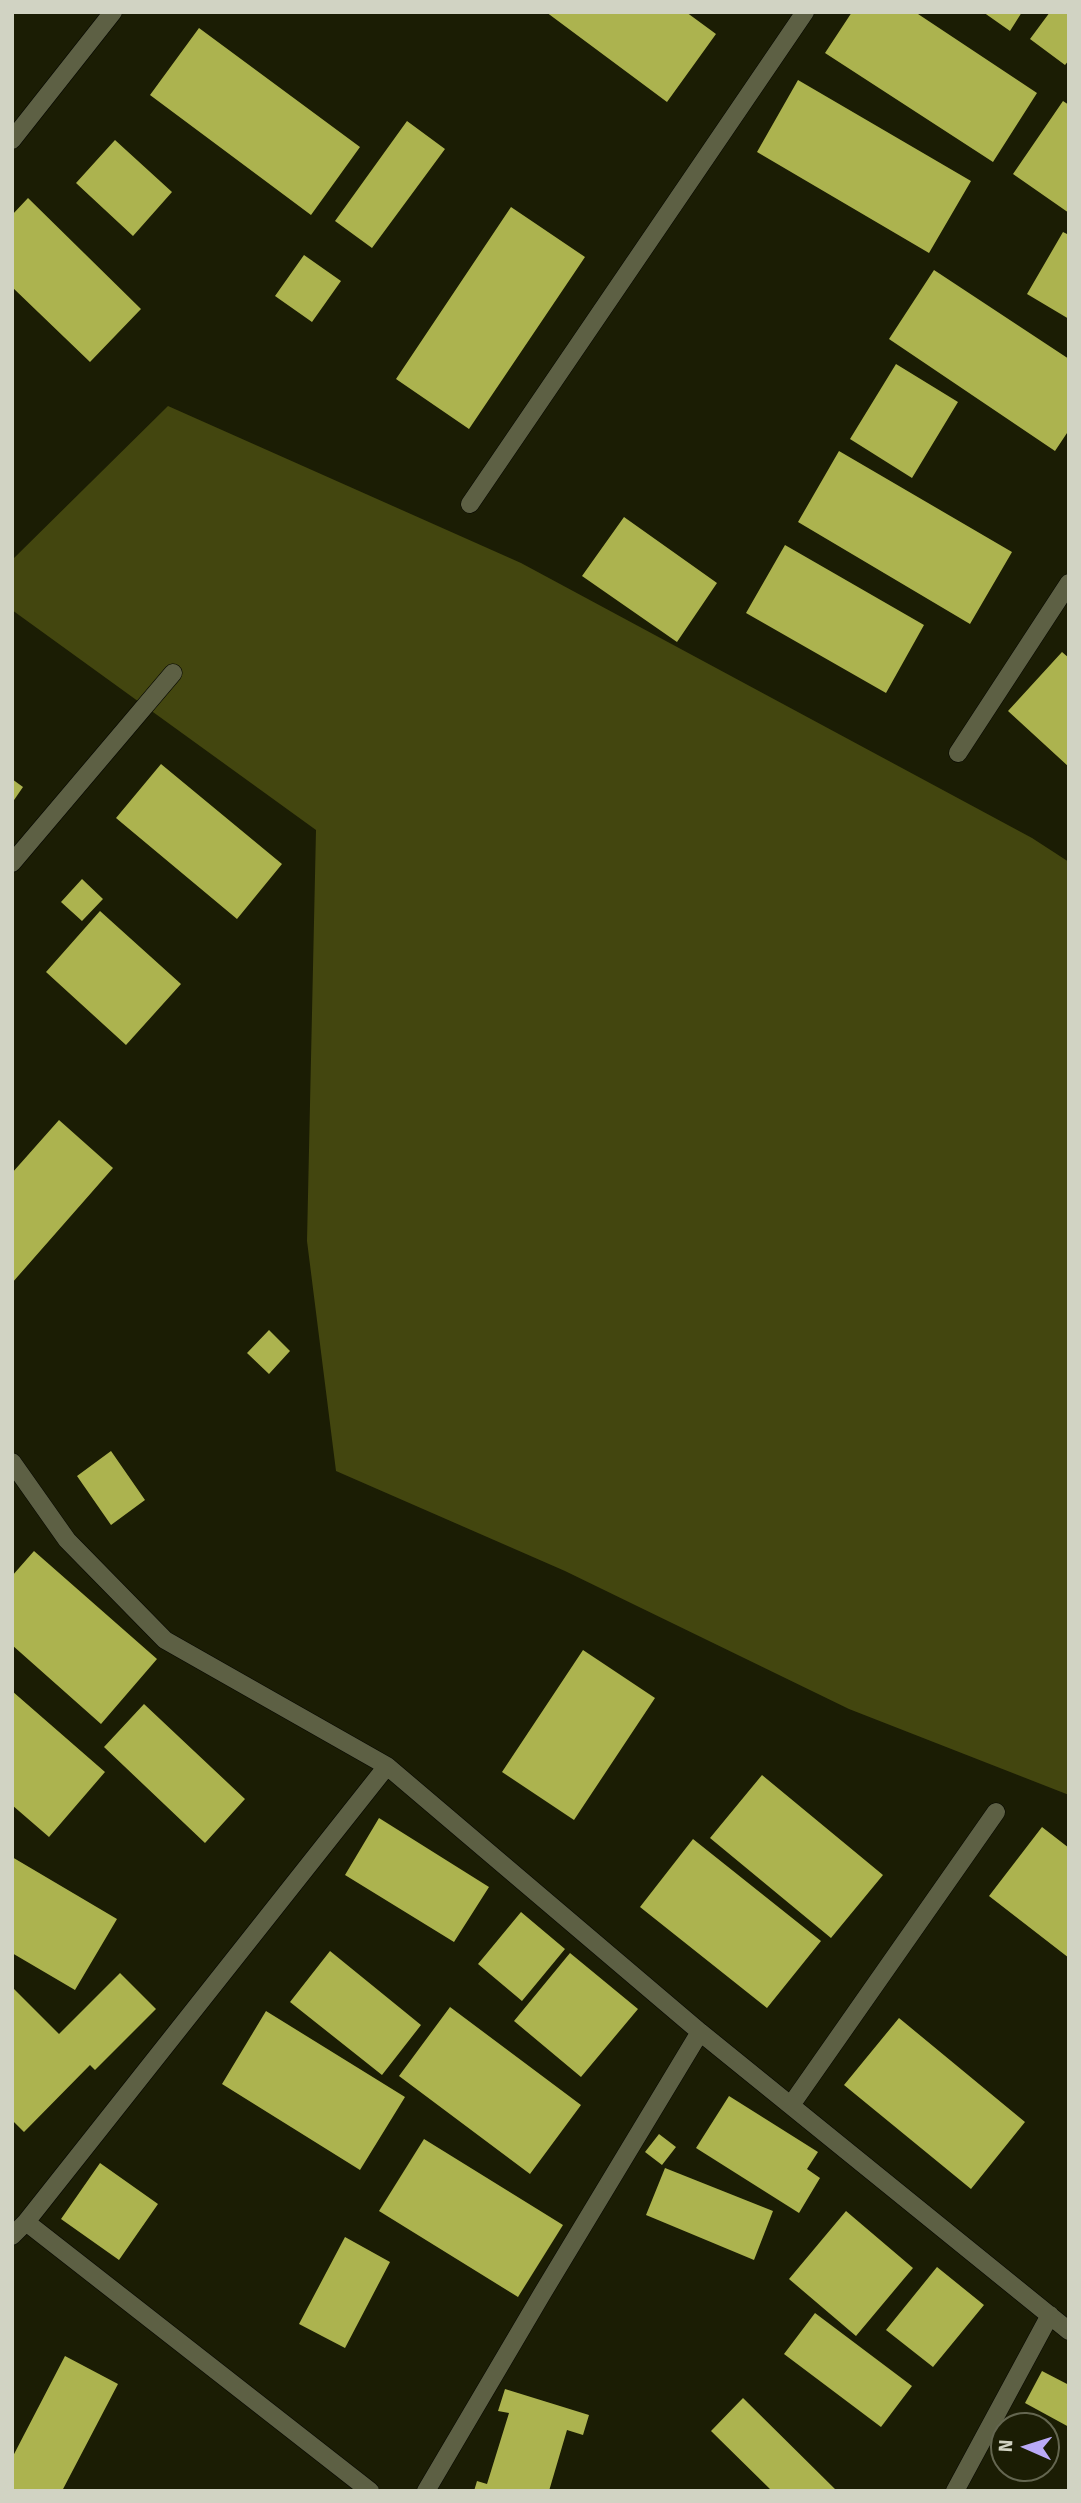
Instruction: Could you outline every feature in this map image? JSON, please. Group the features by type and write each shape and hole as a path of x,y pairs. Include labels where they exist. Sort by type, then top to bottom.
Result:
{"street":[{"path":"12,140 113,12"},
{"path":"470,505 805,12"},
{"path":"958,753 1069,583"},
{"path":"12,863 173,673"},
{"path":"12,1462 67,1540 165,1640 387,1766 700,2032 1069,2331"},
{"path":"12,2236 26,2222 387,1766"},
{"path":"792,2105 996,1812"},
{"path":"426,2491 700,2032"},
{"path":"26,2222 370,2491"},
{"path":"955,2491 1050,2315"}],"shaded area":[{"path":"168,406 521,563 1032,838 1069,862 1069,1795 849,1709 565,1571 336,1471 307,1241 316,830 12,610 12,560"}],"building":[{"path":"546,12 686,12 716,34 667,102"},
{"path":"852,12 915,12 1037,93 993,162 825,53"},
{"path":"983,12 1022,12 1010,31"},
{"path":"1050,12 1069,12 1069,60 1065,65 1030,39"},
{"path":"199,28 360,147 311,215 150,95"},
{"path":"798,80 971,181 929,253 757,152"},
{"path":"1063,101 1069,105 1069,213 1013,174"},
{"path":"407,121 445,149 372,248 335,221"},
{"path":"115,140 172,192 133,236 76,183"},
{"path":"28,198 141,309 90,362 12,287 12,215"},
{"path":"511,207 585,257 469,429 396,379"},
{"path":"1063,232 1069,235 1069,319 1027,294"},
{"path":"304,255 341,281 312,322 275,296"},
{"path":"934,270 1069,359 1069,430 1055,451 889,339"},
{"path":"896,364 958,402 912,478 850,439"},
{"path":"839,451 1012,552 970,624 798,522"},
{"path":"624,517 717,583 677,642 582,576"},
{"path":"785,545 924,625 886,693 746,613"},
{"path":"1062,652 1069,658 1069,767 1008,711"},
{"path":"161,764 282,864 237,919 116,818"},
{"path":"12,779 23,787 12,803"},
{"path":"82,879 103,899 82,921 61,902"},
{"path":"100,911 181,984 126,1045 46,972"},
{"path":"59,1120 113,1168 12,1283 12,1173"},
{"path":"269,1330 290,1351 269,1374 247,1353"},
{"path":"111,1451 145,1500 111,1525 77,1476"},
{"path":"34,1551 157,1659 101,1724 12,1645 12,1576"},
{"path":"583,1650 655,1698 574,1820 502,1772"},
{"path":"12,1691 105,1772 49,1837 12,1805"},
{"path":"144,1704 245,1799 205,1843 104,1747"},
{"path":"762,1775 883,1875 831,1938 710,1838"},
{"path":"379,1818 489,1887 454,1942 345,1875"},
{"path":"1042,1827 1069,1848 1069,1958 989,1896"},
{"path":"693,1839 821,1941 767,2008 640,1907"},
{"path":"12,1857 117,1919 75,1990 12,1953"},
{"path":"521,1912 565,1949 522,2001 478,1964"},
{"path":"330,1951 421,2025 382,2075 290,2002"},
{"path":"570,1953 638,2009 581,2077 514,2021"},
{"path":"120,1973 156,2009 95,2070 90,2065 24,2132 12,2120 12,1987 59,2034"},
{"path":"450,2007 581,2105 530,2174 399,2076"},
{"path":"266,2011 405,2097 360,2170 222,2084"},
{"path":"899,2018 1025,2122 971,2189 844,2085"},
{"path":"729,2096 818,2152 807,2169 820,2178 799,2213 696,2148"},
{"path":"659,2134 676,2147 662,2165 645,2152"},
{"path":"424,2139 563,2225 518,2297 379,2211"},
{"path":"100,2163 158,2204 119,2260 61,2219"},
{"path":"665,2168 773,2211 754,2260 646,2215"},
{"path":"846,2211 913,2268 856,2336 789,2279"},
{"path":"345,2237 390,2262 345,2348 299,2324"},
{"path":"937,2267 984,2305 933,2367 886,2330"},
{"path":"815,2313 912,2386 881,2427 784,2354"},
{"path":"65,2356 118,2384 62,2491 12,2491 12,2458"},
{"path":"1042,2371 1069,2385 1069,2427 1060,2422 1060,2412 1042,2412 1025,2403"},
{"path":"505,2389 589,2415 583,2435 567,2430 549,2491 474,2491 477,2481 487,2484 509,2413 498,2411"},
{"path":"743,2398 837,2491 772,2491 711,2431"}]}
